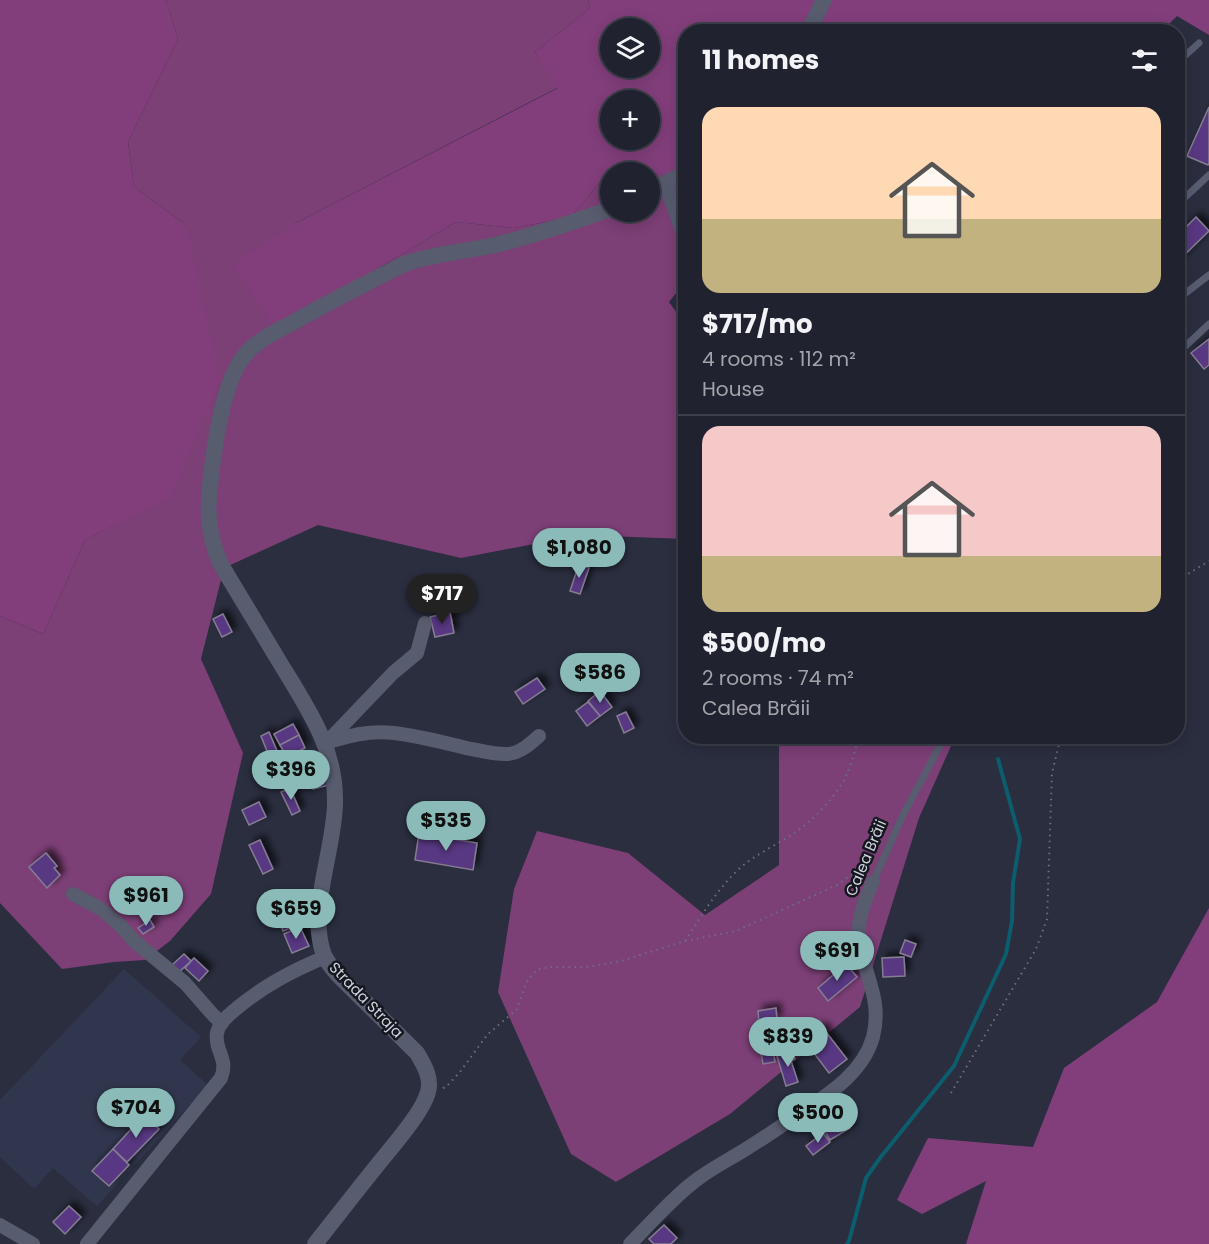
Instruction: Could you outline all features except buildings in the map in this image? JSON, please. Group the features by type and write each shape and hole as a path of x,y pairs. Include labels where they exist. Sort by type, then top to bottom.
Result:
{"main road":[{"path":"812,24 824,0"},
{"path":"660,185 678,176"},
{"name":"Strada Straja","path":"428,1092 428,1076 417,1053 341,979 325,957 320,932 320,903 334,821 334,777 331,758 300,695 220,563 213,546 208,504 214,453 223,409 236,368 245,354 262,340 404,264 554,230 600,213"},
{"path":"315,1244 405,1130 423,1105 428,1092"}],"street":[{"path":"660,193 678,227"},
{"path":"325,743 417,652 425,623"},
{"path":"325,743 362,733 393,733 491,753 508,754 529,745 539,736"},
{"name":"Calea Brăii","path":"630,1244 688,1186 831,1093 849,1077 864,1057 873,1038 876,1007 859,938 863,904 873,882"},
{"path":"74,894 100,909 120,926 185,983 222,1023"},
{"path":"87,1244 221,1078 224,1063 217,1046 216,1036 222,1023 268,984 325,957"},
{"path":"0,1225 33,1244"}],"lane":[{"path":"1185,56 1199,43"},
{"path":"1185,197 1209,175"},
{"path":"1185,294 1209,275"},
{"path":"1185,346 1209,324"},
{"name":"Calea Brăii","path":"873,882 886,849 941,744"}],"path":[{"path":"1185,576 1209,561"},
{"path":"685,941 719,889 742,866 796,832 833,795 845,777 857,744"},
{"path":"951,1093 1036,949 1047,919 1052,773 1059,744"},
{"path":"428,1092 446,1087 487,1035 517,1009 526,983 538,969 587,967 621,961 685,941 736,931 837,885 886,849"}],"shaded area":[{"path":"0,0 166,0 178,39 128,142 134,187 186,225 220,380 171,496 85,540 43,634 0,616"},
{"path":"166,0 588,0 590,8 535,52 559,87 294,224 345,288 456,222 514,228 571,217 600,182 600,222 660,222 660,174 678,175 678,291 669,302 678,314 678,539 581,535 461,558 318,525 224,568 201,659 243,753 211,894 170,941 145,960 62,969 0,903 0,616 43,634 85,540 171,495 186,225 134,187 128,142 178,39"},
{"path":"588,0 1209,0 1209,35 1177,16 1169,24 678,24 678,175 660,174 660,162 600,162 600,182 571,217 514,228 456,222 345,288 273,325 233,264 294,224 558,88 535,52 590,8"},
{"path":"779,744 952,744 919,818 860,1007 730,1114 616,1182 571,1154 498,992 514,889 537,831 628,853 705,915 779,865"},
{"path":"1209,908 1209,1244 966,1244 986,1181 922,1214 897,1200 928,1138 1033,1147 1064,1068 1157,1002"},
{"path":"124,969 201,1037 180,1060 208,1085 97,1206 53,1168 34,1189 0,1157 0,1100"}],"waterway":[{"path":"847,1244 866,1178 954,1066 1006,954 1012,921 1013,883 1020,839 998,759"}]}
